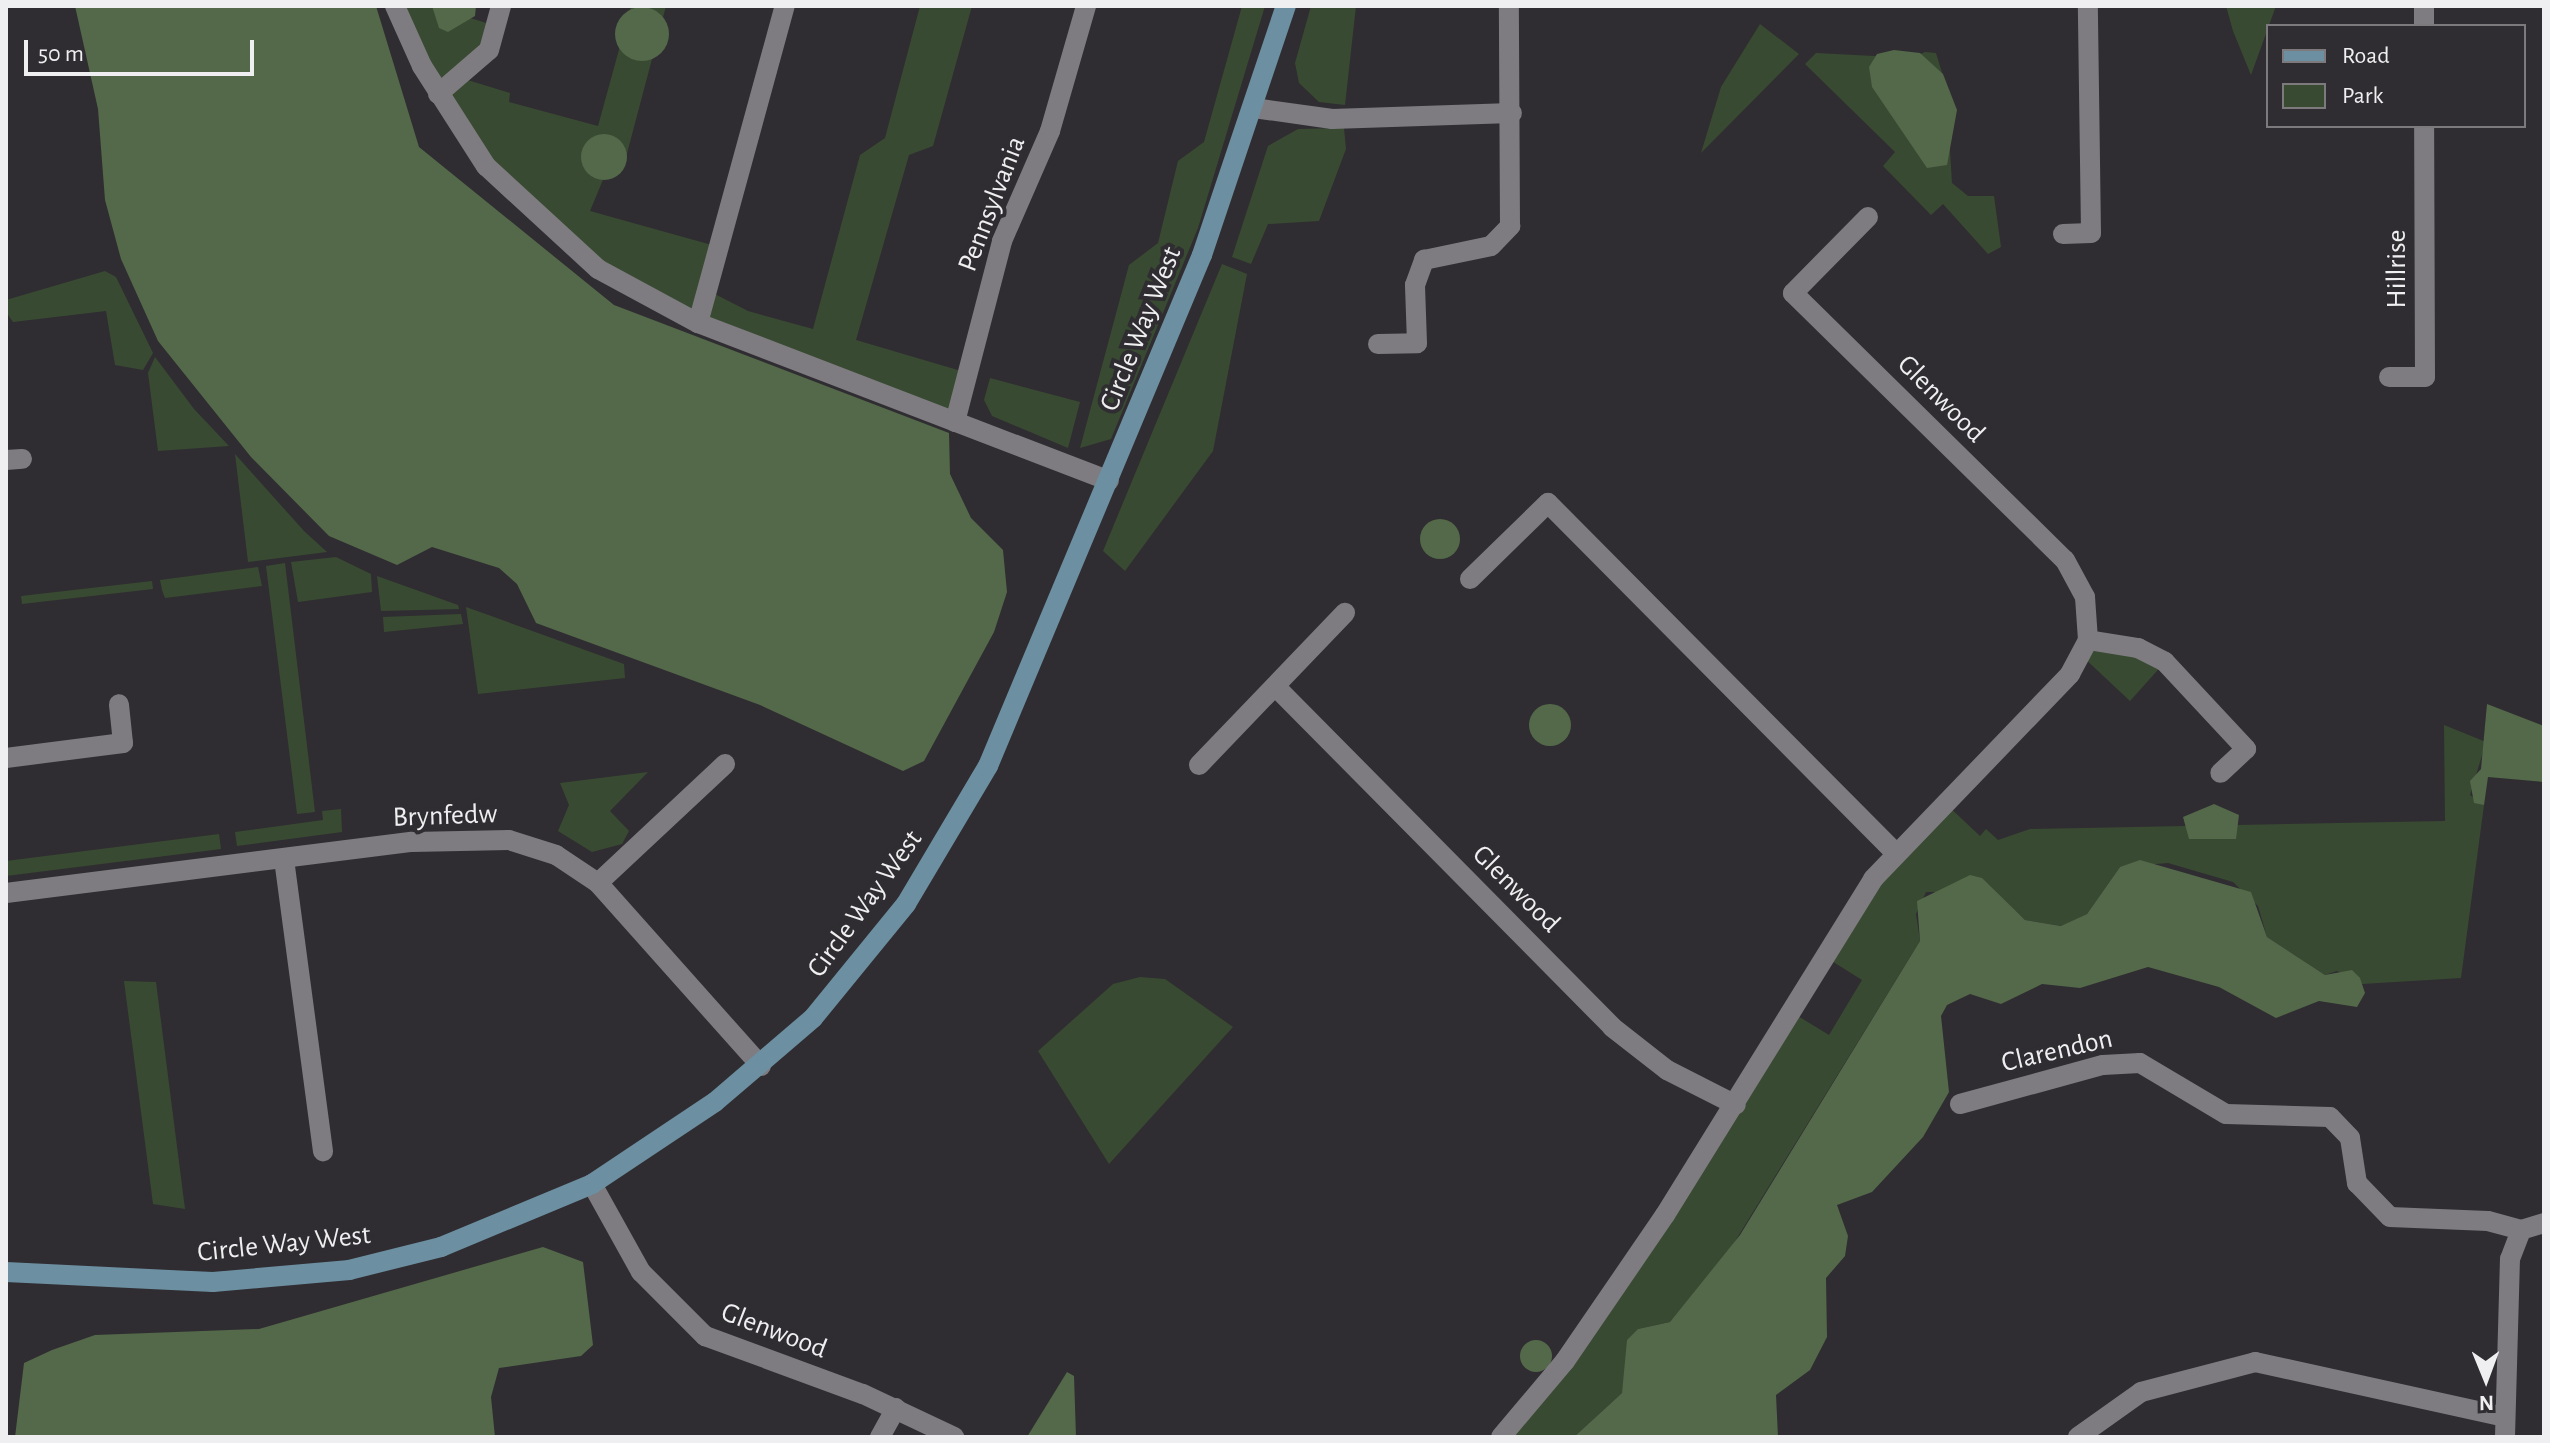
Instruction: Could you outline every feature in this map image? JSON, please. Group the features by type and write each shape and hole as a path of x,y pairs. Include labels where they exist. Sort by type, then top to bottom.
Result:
{"street":[{"path":"395,6 438,94 486,166 560,241 641,296 698,323 1109,481"},
{"path":"438,94 489,50 501,6"},
{"path":"698,323 785,6"},
{"name":"Pennsylvania","path":"955,422 1002,241 1050,131 1086,6"},
{"name":"Circle Way West","path":"6,1272 213,1282 349,1270 474,1235 592,1184 761,1066 861,965 964,812 1109,481 1254,108 1286,6"},
{"path":"1378,344 1417,343 1415,285 1424,260 1491,246 1510,226 1512,113 1509,6"},
{"path":"2063,234 2091,233 2088,6"},
{"path":"1254,108 1332,119 1512,113"},
{"name":"Hillrise","path":"2389,377 2425,377 2424,128"},
{"name":"Glenwood","path":"1868,217 1793,293 2065,560 2085,597 2088,640"},
{"path":"1470,579 1548,503 1894,851"},
{"path":"1199,765 1345,613"},
{"path":"1501,1437 1573,1350 1736,1105 1894,851 2070,674 2088,640 2138,648 2165,662 2246,749 2220,773"},
{"name":"Glenwood","path":"1276,687 1612,1027 1667,1070 1736,1105"},
{"path":"6,758 123,743 119,704"},
{"path":"598,883 725,764"},
{"name":"Brynfedw","path":"6,893 482,837 534,846 598,883 761,1066"},
{"path":"284,859 323,1151"},
{"name":"Clarendon","path":"1960,1104 2103,1065 2140,1063 2226,1114 2330,1117 2350,1138 2357,1183 2390,1217 2488,1221 2521,1230"},
{"name":"Glenwood","path":"592,1184 641,1272 705,1336 896,1408 954,1437"},
{"path":"2078,1437 2141,1392 2255,1362 2505,1427 2508,1283 2521,1230 2544,1223"},
{"path":"880,1437 896,1408"}],"green space":[{"path":"75,6 376,6 419,147 614,305 949,433 950,474 971,518 1003,550 1007,592 994,632 924,761 903,771 760,705 536,623 517,584 499,568 432,547 397,565 329,536 251,457 158,341 121,259 105,200 98,109"},
{"path":"395,6 469,6 467,17 496,26 461,78 510,93 509,102 598,126 631,6 666,6 625,161 612,158 590,211 719,247 707,290 748,311 813,329 860,155 885,138 920,6 972,6 933,146 909,155 856,340 968,373 955,422 641,296 521,205"},
{"path":"432,6 476,6 475,16 448,32 439,28"},
{"path":"1242,6 1265,6 1198,228 1111,439 1080,448 1129,265 1158,243 1178,161 1204,142"},
{"path":"1311,6 1356,6 1345,105 1319,102 1299,83 1295,63"},
{"path":"2226,6 2276,6 2269,24 2266,24 2266,34 2251,75"},
{"path":"642,7 661,15 669,34 661,53 642,61 623,53 615,34 623,15"},
{"path":"1760,24 1799,54 1701,153 1721,87"},
{"path":"1894,50 1920,53 1943,74 1957,110 1947,165 1927,168 1872,87 1869,67 1877,54"},
{"path":"1925,52 1936,53 1946,86 1952,183 1968,196 1994,196 2001,247 1988,254 1943,204 1931,215 1883,166 1895,152 1805,64 1816,53 1912,58"},
{"path":"1344,128 1346,149 1319,221 1268,224 1251,264 1232,257 1268,146 1298,129"},
{"path":"604,134 620,141 627,157 620,173 604,180 588,173 581,157 588,141"},
{"path":"1222,264 1247,274 1213,451 1125,571 1103,551"},
{"path":"105,271 116,277 153,353 143,370 115,365 106,311 13,322 6,312 6,300"},
{"path":"155,357 194,409 229,446 158,451 148,373"},
{"path":"990,378 1080,402 1068,448 992,416 984,400"},
{"path":"235,454 304,531 327,552 248,562"},
{"path":"1440,519 1454,525 1460,539 1454,553 1440,559 1426,553 1420,539 1426,525"},
{"path":"336,557 371,574 372,592 298,602 291,562"},
{"path":"285,563 315,812 297,814 266,566"},
{"path":"258,567 262,586 165,598 160,580"},
{"path":"377,576 458,605 459,609 381,611"},
{"path":"152,581 153,589 22,604 21,596"},
{"path":"466,607 624,664 625,678 478,694"},
{"path":"461,614 463,624 384,632 383,617"},
{"path":"2088,640 2165,662 2130,701 2082,656"},
{"path":"1550,704 1565,710 1571,725 1565,740 1550,746 1535,740 1529,725 1535,710"},
{"path":"2487,704 2544,726 2544,782 2488,777 2484,805 2474,803 2470,781 2481,769"},
{"path":"2444,725 2486,742 2470,795 2484,805 2461,978 2362,984 2337,971 2325,975 2267,937 2258,906 2233,882 2168,863 2120,867 2087,914 2062,926 2025,920 1995,892 1926,892 1916,914 1920,941 1710,1282 1670,1322 1638,1329 1622,1393 1574,1437 1501,1437 1793,1013 1829,1035 1862,980 1827,958 1859,905 1945,803 1980,836 1986,829 1998,840 2030,829 2445,821"},
{"path":"648,772 610,811 629,831 622,844 592,852 558,831 569,805 560,783"},
{"path":"2214,804 2239,815 2236,839 2189,839 2183,817"},
{"path":"341,809 342,832 237,846 235,832 323,820 322,811"},
{"path":"219,834 221,849 6,876 6,861"},
{"path":"2140,860 2251,892 2267,937 2325,975 2352,970 2360,978 2365,993 2357,1007 2319,1001 2276,1018 2219,987 2148,967 2080,988 2042,984 2001,1004 1970,994 1947,1005 1941,1016 1949,1092 1923,1137 1872,1192 1837,1205 1848,1236 1845,1256 1826,1278 1827,1337 1810,1370 1776,1395 1778,1437 1574,1437 1622,1393 1627,1340 1638,1329 1670,1322 1740,1235 1920,941 1917,901 1970,875 1982,878 2025,920 2061,926 2087,914 2120,867"},
{"path":"1140,977 1165,979 1233,1027 1109,1164 1038,1051 1113,984"},
{"path":"124,981 156,982 185,1209 153,1204"},
{"path":"543,1247 583,1262 593,1345 581,1356 499,1368 491,1397 495,1437 15,1437 24,1363 52,1350 95,1335 259,1329"},
{"path":"1536,1340 1548,1344 1552,1356 1548,1368 1536,1372 1524,1368 1520,1356 1524,1344"},
{"path":"1067,1372 1074,1376 1076,1437 1027,1437"}]}
